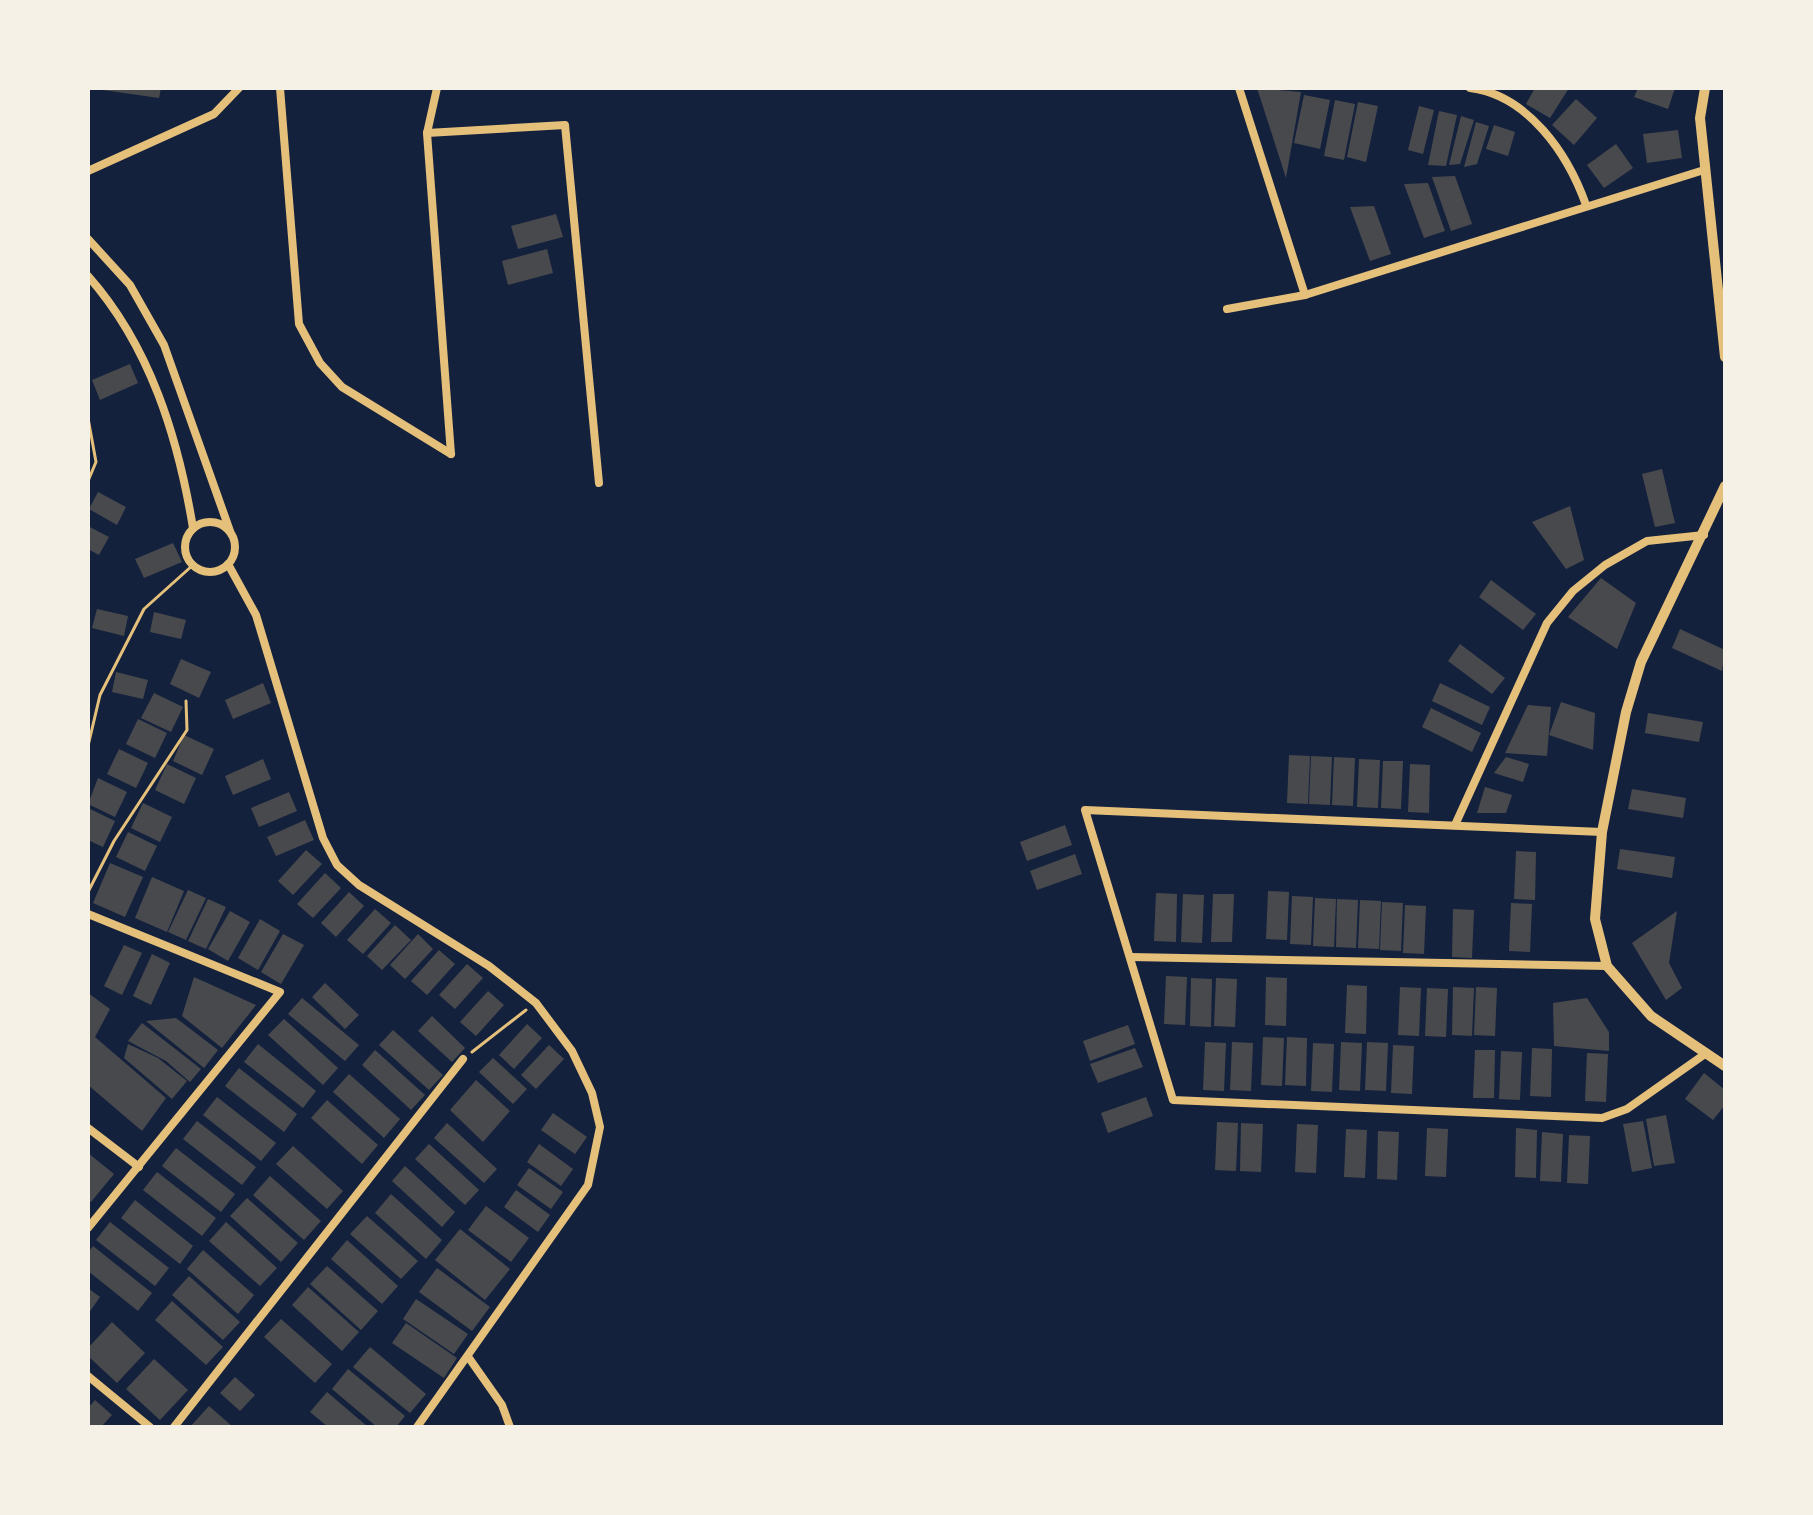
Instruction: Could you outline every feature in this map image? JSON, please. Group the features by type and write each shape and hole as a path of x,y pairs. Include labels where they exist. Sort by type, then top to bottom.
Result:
{"street":[{"path":"88,171 214,114 239,88"},
{"path":"280,88 299,324 320,363 342,387 451,454 427,133 437,88"},
{"path":"1239,88 1305,295"},
{"path":"1470,88 1486,90 1552,138 1573,168 1586,205"},
{"path":"1705,88 1700,118 1725,357"},
{"path":"427,133 565,125 599,483"},
{"path":"1227,309 1305,295 1704,170"},
{"path":"88,239 130,285 164,345 235,548 228,564 207,572 193,565 185,550 193,528 185,482 150,372 132,334 88,276"},
{"path":"1725,486 1641,662 1626,712 1602,832 1595,919 1607,966 1651,1016 1725,1066"},
{"path":"193,528 216,522 230,531"},
{"path":"1455,825 1547,623 1573,591 1605,565 1647,541 1704,535"},
{"path":"228,564 256,615 323,838 337,865 359,885 489,966 536,1003 572,1051 592,1093 600,1127 588,1185 469,1358 417,1427"},
{"path":"1602,832 1085,810 1173,1100 1602,1118 1627,1109 1705,1054"},
{"path":"88,914 280,992 88,1228"},
{"path":"1131,957 1607,966"},
{"path":"174,1427 463,1059"},
{"path":"88,1128 139,1167"},
{"path":"469,1358 502,1405 510,1427"},
{"path":"88,1376 150,1427"}],"path":[{"path":"88,418 96,462 89,478"},
{"path":"88,746 100,695 144,609 193,565"},
{"path":"88,892 114,841 187,730 186,701"},
{"path":"463,1059 536,1003"}],"building":[{"path":"89,88 161,88 159,98"},
{"path":"1257,88 1301,92 1286,178"},
{"path":"1535,88 1569,88 1550,118 1526,104"},
{"path":"1638,88 1675,88 1668,109 1634,97"},
{"path":"1304,95 1330,100 1320,149 1294,143"},
{"path":"1576,99 1597,118 1574,145 1552,125"},
{"path":"1335,100 1355,104 1344,160 1324,156"},
{"path":"1358,102 1378,106 1366,162 1347,157"},
{"path":"1419,106 1434,110 1423,154 1408,150"},
{"path":"1439,111 1457,115 1446,166 1428,165"},
{"path":"1461,116 1474,120 1460,164 1449,165"},
{"path":"1476,122 1489,126 1477,164 1464,167"},
{"path":"1494,125 1515,132 1508,156 1486,149"},
{"path":"1678,130 1682,158 1647,163 1643,134"},
{"path":"1616,144 1633,168 1604,188 1587,165"},
{"path":"1455,176 1472,224 1451,231 1432,177"},
{"path":"1428,183 1445,231 1424,238 1404,184"},
{"path":"1374,206 1391,254 1370,261 1350,207"},
{"path":"556,214 563,237 518,249 511,226"},
{"path":"547,249 553,273 508,285 502,261"},
{"path":"130,364 138,383 100,400 92,380"},
{"path":"1662,469 1675,523 1655,527 1642,474"},
{"path":"98,492 126,507 117,525 89,509"},
{"path":"1570,506 1584,560 1566,569 1532,522"},
{"path":"88,526 109,537 99,555 88,549"},
{"path":"173,543 182,562 144,578 135,559"},
{"path":"1601,578 1636,603 1617,649 1568,617"},
{"path":"1491,580 1536,614 1523,630 1479,597"},
{"path":"97,609 128,616 124,636 92,628"},
{"path":"154,612 186,620 181,639 150,632"},
{"path":"1680,629 1725,650 1722,671 1672,648"},
{"path":"1460,644 1505,678 1492,694 1448,661"},
{"path":"181,659 211,672 199,698 170,684"},
{"path":"116,672 148,680 143,699 112,692"},
{"path":"263,683 271,703 233,719 225,700"},
{"path":"1440,683 1490,707 1482,725 1432,701"},
{"path":"154,693 183,707 171,732 141,718"},
{"path":"1561,702 1595,713 1593,750 1549,735"},
{"path":"1528,705 1551,707 1547,756 1505,753"},
{"path":"1431,708 1481,733 1472,752 1422,727"},
{"path":"1648,713 1703,722 1699,742 1645,733"},
{"path":"138,719 167,733 155,758 126,744"},
{"path":"184,735 214,749 202,775 173,761"},
{"path":"119,749 148,763 136,788 107,774"},
{"path":"1289,755 1310,756 1308,804 1287,803"},
{"path":"1311,756 1332,757 1330,805 1309,804"},
{"path":"1334,757 1355,758 1353,806 1332,805"},
{"path":"1506,757 1529,764 1523,782 1494,773"},
{"path":"263,759 271,779 233,795 225,776"},
{"path":"1359,759 1380,760 1378,808 1357,807"},
{"path":"1383,761 1403,761 1401,809 1381,808"},
{"path":"167,764 196,778 184,804 155,790"},
{"path":"1410,764 1430,765 1429,813 1408,812"},
{"path":"98,778 127,792 115,817 88,804"},
{"path":"1485,787 1512,795 1506,813 1477,813"},
{"path":"1632,789 1686,798 1683,818 1628,809"},
{"path":"289,792 297,811 259,827 251,808"},
{"path":"143,803 172,817 160,842 131,828"},
{"path":"88,808 115,821 103,847 88,840"},
{"path":"305,820 314,840 276,856 267,837"},
{"path":"1065,825 1072,845 1027,861 1020,842"},
{"path":"128,832 157,846 145,871 116,857"},
{"path":"1620,849 1675,857 1672,878 1617,869"},
{"path":"306,850 322,864 293,895 278,881"},
{"path":"1516,851 1536,852 1535,900 1514,899"},
{"path":"1075,854 1082,874 1037,890 1030,871"},
{"path":"110,863 143,877 125,917 93,903"},
{"path":"325,873 341,888 313,918 297,904"},
{"path":"152,877 184,891 167,932 135,918"},
{"path":"188,890 206,898 186,940 168,932"},
{"path":"1268,891 1289,892 1287,940 1266,939"},
{"path":"349,892 364,906 336,937 321,923"},
{"path":"1156,893 1177,894 1176,942 1154,941"},
{"path":"1183,894 1204,895 1202,943 1181,942"},
{"path":"1213,894 1234,894 1232,942 1211,942"},
{"path":"1292,896 1313,897 1311,945 1290,944"},
{"path":"1315,898 1336,899 1334,947 1313,946"},
{"path":"208,899 226,907 206,949 188,941"},
{"path":"1337,899 1358,900 1356,948 1336,947"},
{"path":"1360,900 1381,901 1379,949 1358,948"},
{"path":"1382,902 1403,903 1401,951 1380,950"},
{"path":"1511,903 1532,904 1530,952 1509,951"},
{"path":"1405,905 1426,906 1424,954 1403,953"},
{"path":"375,909 391,923 363,954 347,940"},
{"path":"1453,909 1474,910 1472,958 1452,957"},
{"path":"230,911 250,922 228,961 208,949"},
{"path":"1677,911 1669,963 1682,988 1666,1000 1632,943"},
{"path":"260,919 280,931 258,970 238,958"},
{"path":"395,925 411,940 382,970 367,956"},
{"path":"283,934 304,945 281,984 261,972"},
{"path":"418,934 433,949 405,979 390,965"},
{"path":"124,945 142,953 122,995 104,986"},
{"path":"439,950 455,964 427,995 411,981"},
{"path":"152,954 170,963 151,1005 133,996"},
{"path":"467,964 483,978 455,1009 439,995"},
{"path":"1166,976 1187,977 1185,1025 1164,1024"},
{"path":"194,977 256,1005 222,1048 182,1016"},
{"path":"1266,977 1287,978 1286,1026 1265,1025"},
{"path":"1191,978 1212,979 1211,1027 1190,1026"},
{"path":"1216,978 1237,979 1235,1027 1214,1026"},
{"path":"325,983 359,1015 345,1029 312,997"},
{"path":"1347,985 1367,986 1366,1034 1345,1033"},
{"path":"1400,987 1421,988 1419,1036 1398,1035"},
{"path":"1453,987 1474,988 1472,1036 1452,1035"},
{"path":"1476,987 1497,988 1495,1036 1474,1035"},
{"path":"1427,988 1448,989 1446,1037 1425,1036"},
{"path":"488,991 504,1005 476,1036 460,1022"},
{"path":"88,993 110,1009 95,1037 166,1098 142,1131 88,1085"},
{"path":"302,998 359,1045 345,1061 288,1014"},
{"path":"1587,998 1609,1032 1609,1051 1554,1046 1553,1003"},
{"path":"432,1016 465,1048 452,1062 418,1031"},
{"path":"176,1018 218,1050 204,1068 146,1021"},
{"path":"284,1019 338,1068 323,1085 268,1035"},
{"path":"142,1023 201,1069 190,1082 166,1061 128,1041"},
{"path":"527,1024 542,1038 514,1069 499,1055"},
{"path":"1128,1025 1135,1044 1090,1061 1083,1041"},
{"path":"393,1030 443,1075 429,1090 379,1045"},
{"path":"1263,1037 1284,1038 1282,1086 1261,1085"},
{"path":"1287,1037 1307,1038 1306,1086 1285,1085"},
{"path":"1205,1042 1226,1043 1224,1091 1203,1090"},
{"path":"1232,1042 1253,1043 1251,1091 1230,1090"},
{"path":"1341,1042 1362,1043 1360,1091 1339,1090"},
{"path":"1367,1042 1388,1043 1386,1091 1365,1090"},
{"path":"1313,1043 1334,1044 1332,1092 1311,1091"},
{"path":"128,1044 158,1058 187,1081 172,1099 124,1058"},
{"path":"258,1044 316,1091 303,1108 244,1062"},
{"path":"549,1045 564,1059 536,1089 521,1075"},
{"path":"1393,1045 1414,1046 1412,1094 1391,1093"},
{"path":"1135,1048 1143,1067 1098,1083 1090,1064"},
{"path":"1532,1048 1552,1049 1551,1097 1530,1096"},
{"path":"375,1050 425,1095 411,1110 362,1065"},
{"path":"1475,1050 1495,1050 1494,1098 1473,1098"},
{"path":"1501,1051 1522,1052 1520,1100 1499,1099"},
{"path":"1587,1053 1608,1054 1606,1102 1585,1101"},
{"path":"493,1058 527,1089 513,1104 479,1072"},
{"path":"239,1068 297,1114 284,1132 225,1086"},
{"path":"1704,1073 1725,1090 1725,1105 1713,1120 1685,1099"},
{"path":"349,1074 400,1119 384,1138 333,1092"},
{"path":"476,1080 510,1111 483,1142 450,1110"},
{"path":"217,1097 276,1143 261,1161 203,1115"},
{"path":"1146,1097 1153,1116 1108,1133 1101,1113"},
{"path":"327,1100 378,1145 362,1164 311,1118"},
{"path":"553,1113 587,1137 575,1154 541,1130"},
{"path":"1666,1115 1675,1163 1654,1166 1646,1119"},
{"path":"197,1121 256,1167 242,1185 183,1139"},
{"path":"1643,1121 1652,1168 1632,1172 1623,1124"},
{"path":"1217,1122 1238,1123 1236,1171 1215,1170"},
{"path":"447,1123 497,1169 484,1183 434,1138"},
{"path":"1241,1123 1263,1124 1261,1172 1240,1171"},
{"path":"1297,1124 1318,1125 1316,1173 1295,1172"},
{"path":"1427,1128 1448,1129 1446,1177 1425,1176"},
{"path":"1516,1128 1537,1130 1536,1178 1515,1177"},
{"path":"1346,1129 1367,1130 1365,1178 1344,1177"},
{"path":"1378,1131 1399,1132 1397,1180 1377,1179"},
{"path":"1542,1132 1563,1134 1561,1182 1540,1181"},
{"path":"1569,1135 1590,1136 1588,1184 1567,1183"},
{"path":"429,1144 479,1190 465,1205 415,1159"},
{"path":"539,1144 573,1169 561,1186 527,1162"},
{"path":"293,1146 343,1191 327,1209 276,1164"},
{"path":"176,1148 235,1194 221,1212 162,1166"},
{"path":"88,1153 114,1174 91,1202 88,1200"},
{"path":"405,1166 455,1212 442,1227 392,1181"},
{"path":"529,1168 563,1192 551,1209 517,1185"},
{"path":"157,1172 216,1218 202,1236 143,1190"},
{"path":"270,1176 321,1221 304,1240 253,1195"},
{"path":"516,1190 550,1215 538,1232 504,1207"},
{"path":"391,1194 442,1240 426,1259 375,1213"},
{"path":"247,1198 298,1243 281,1262 230,1216"},
{"path":"135,1200 193,1246 180,1264 121,1218"},
{"path":"486,1206 529,1238 511,1262 468,1230"},
{"path":"367,1216 418,1261 401,1279 350,1234"},
{"path":"110,1222 169,1268 155,1286 96,1240"},
{"path":"226,1222 277,1268 260,1286 209,1241"},
{"path":"460,1229 510,1269 485,1300 435,1260"},
{"path":"347,1240 398,1286 382,1304 331,1259"},
{"path":"93,1246 152,1293 138,1311 88,1271 88,1253"},
{"path":"203,1250 254,1295 238,1314 187,1269"},
{"path":"327,1266 378,1311 361,1330 310,1284"},
{"path":"437,1268 490,1307 472,1331 419,1292"},
{"path":"189,1276 240,1322 223,1340 172,1295"},
{"path":"308,1287 359,1332 342,1351 292,1305"},
{"path":"88,1288 100,1297 88,1314"},
{"path":"416,1299 468,1334 454,1354 403,1319"},
{"path":"172,1301 223,1347 206,1365 155,1320"},
{"path":"281,1319 332,1364 315,1383 264,1337"},
{"path":"112,1322 145,1353 117,1383 88,1356 88,1348"},
{"path":"406,1323 457,1358 444,1378 392,1343"},
{"path":"370,1347 426,1394 410,1413 353,1367"},
{"path":"154,1359 188,1390 160,1420 126,1389"},
{"path":"348,1369 405,1416 396,1427 377,1427 332,1389"},
{"path":"235,1377 255,1395 240,1411 220,1393"},
{"path":"327,1392 368,1427 328,1427 310,1412"},
{"path":"95,1400 112,1415 101,1427 88,1427 88,1408"},
{"path":"209,1406 233,1427 190,1427"}]}
